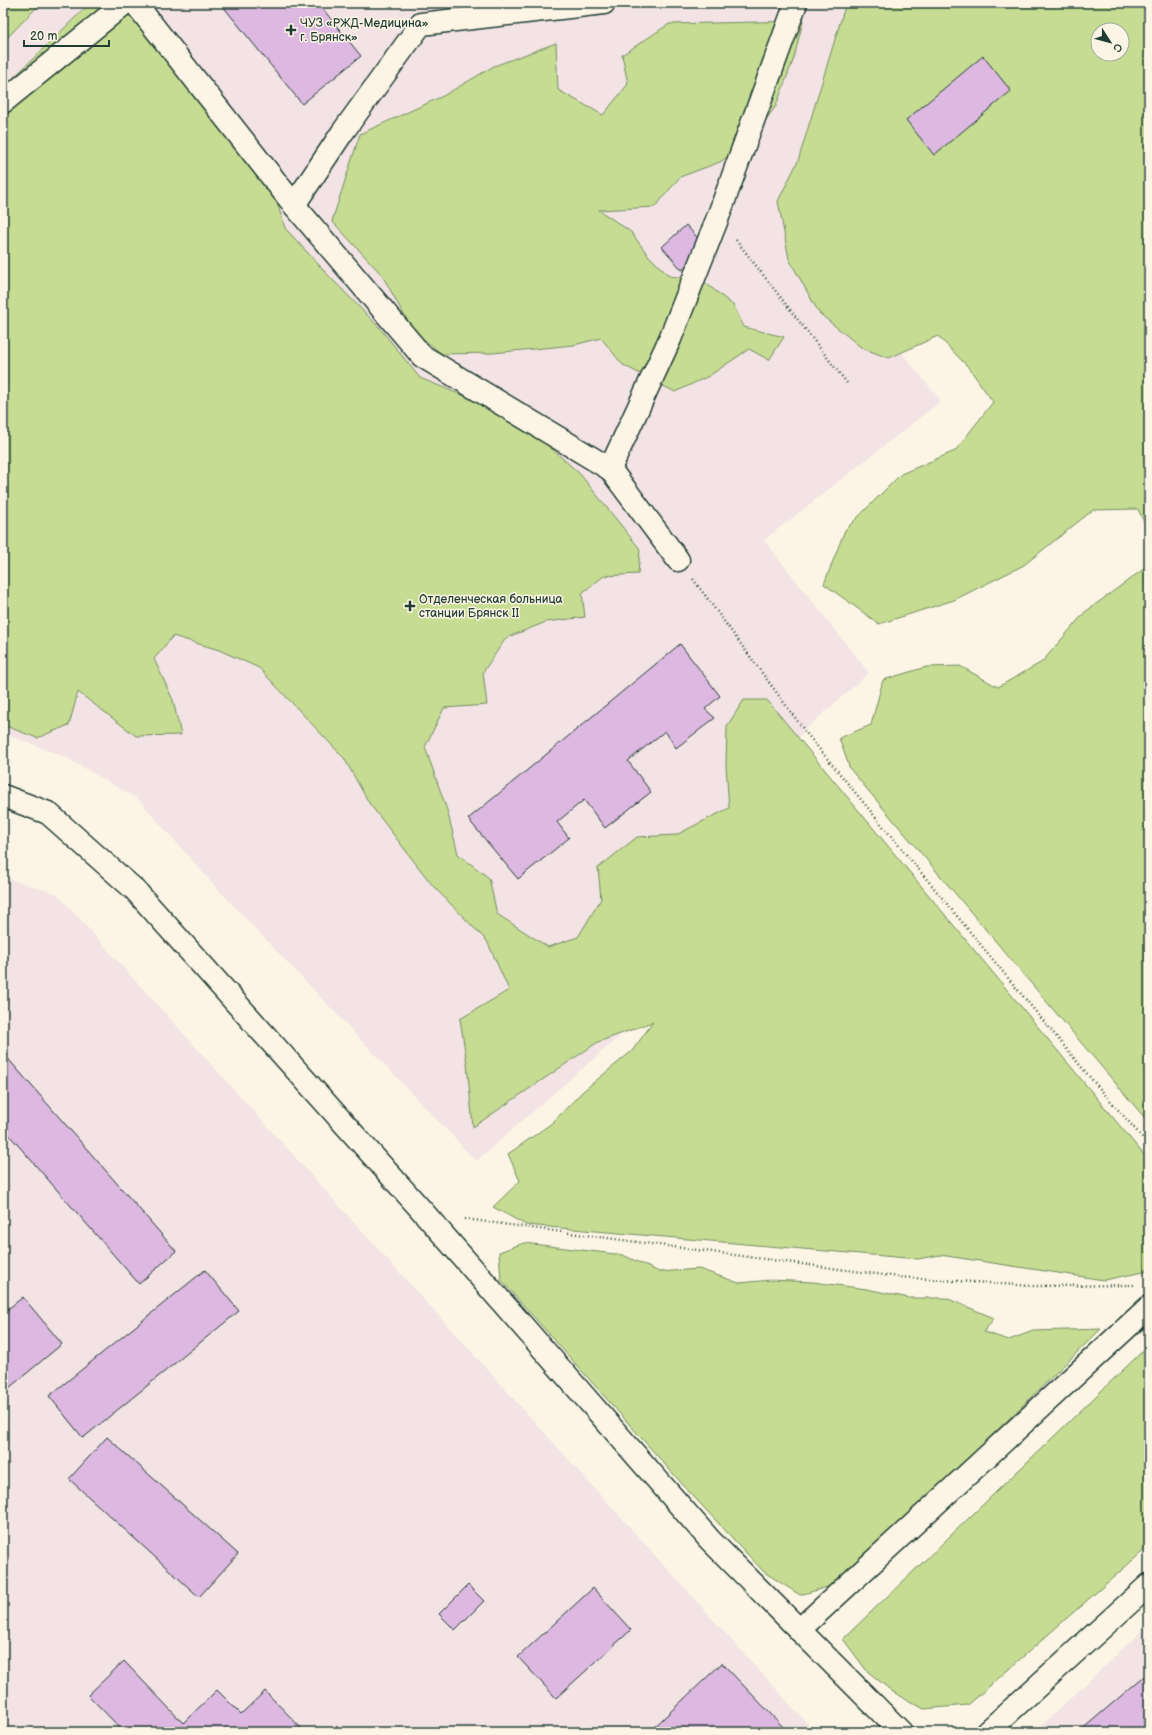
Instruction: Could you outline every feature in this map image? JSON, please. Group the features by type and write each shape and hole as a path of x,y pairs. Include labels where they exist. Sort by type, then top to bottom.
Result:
{"street":[{"path":"3,102 125,3"},
{"path":"135,3 294,205 422,356 610,469 678,560"},
{"path":"294,205 342,132 421,24 604,3"},
{"path":"610,469 670,339 718,217 796,3"},
{"path":"3,796 48,813 135,890 425,1214 710,1540 902,1732"},
{"path":"799,1630 1149,1307"},
{"path":"987,1732 1149,1584"}],"path":[{"path":"718,217 847,383"},
{"path":"678,560 807,734 1088,1075 1149,1145"},
{"path":"464,1219 899,1277 1033,1286 1141,1285"}],"shaded area":[{"name":"Отделенческая больница станции Брянск II","path":"3,3 978,3 790,216 941,401 764,540 869,673 802,732 620,1036 476,1161 214,885 138,799 65,757 3,733"},
{"path":"3,877 57,894 815,1732 3,1732"},
{"path":"1149,1624 1149,1732 1035,1732"}],"green space":[{"path":"3,3 41,3 3,42"},
{"path":"90,3 123,3 269,176 285,228 379,327 420,378 474,400 533,432 580,474 640,549 638,574 604,576 582,593 585,617 546,622 506,638 483,672 487,705 444,708 425,747 447,810 458,854 489,878 497,914 548,947 578,937 601,899 598,868 637,837 676,835 729,808 726,766 727,726 744,700 767,700 1149,1161 1149,1271 1104,1280 940,1255 918,1259 526,1225 493,1207 520,1181 508,1154 552,1123 582,1092 632,1051 653,1022 598,1042 473,1127 467,1064 460,1019 509,990 487,941 433,886 369,803 344,758 259,668 219,650 173,636 154,659 173,700 181,735 136,736 78,692 69,725 37,738 3,725 3,88"},
{"path":"846,3 1149,3 1149,533 1138,509 1093,510 1024,565 954,600 879,624 824,584 845,530 901,474 955,451 993,402 969,368 938,336 889,358 862,348 819,313 789,259 778,201 798,161"},
{"path":"803,21 794,58 776,106 748,144 720,162 680,177 655,207 599,210 631,232 648,255 669,276 702,280 734,306 744,327 784,337 769,360 749,349 709,376 675,392 623,365 601,338 574,345 493,353 442,354 413,331 382,275 332,221 360,134 443,96 494,66 556,43 558,90 603,115 628,84 622,55 669,24"},
{"path":"1149,565 1149,1123 850,769 839,738 871,725 883,680 926,667 960,666 998,687 1042,662 1085,612"},
{"path":"524,1243 623,1255 659,1272 699,1269 739,1283 771,1280 813,1282 867,1289 909,1298 946,1298 994,1318 984,1332 1009,1340 1033,1331 1101,1329 841,1583 800,1595 764,1572 692,1495 501,1280 499,1252"},
{"path":"1149,1345 1149,1546 968,1705 924,1709 893,1692 867,1671 843,1639"}],"building":[{"name":"ЧУЗ «РЖД-Медицина» г. Брянск»","path":"224,3 318,3 361,56 302,104 222,5"},
{"path":"983,56 1011,91 934,155 906,120"},
{"path":"686,225 705,246 682,270 662,247"},
{"path":"680,644 720,696 705,709 715,718 676,748 665,731 628,761 651,792 605,828 584,800 557,822 569,838 518,879 468,819"},
{"path":"3,1053 176,1251 139,1284 3,1128"},
{"path":"205,1270 239,1311 83,1438 49,1396"},
{"path":"23,1297 62,1344 3,1393 3,1313"},
{"path":"107,1437 238,1554 199,1597 69,1479"},
{"path":"468,1585 484,1601 455,1630 439,1614"},
{"path":"593,1588 631,1630 556,1698 518,1657"},
{"path":"124,1661 183,1723 217,1690 241,1714 265,1691 305,1732 124,1732 88,1695"},
{"path":"722,1663 788,1732 649,1732"},
{"path":"1149,1672 1149,1732 1079,1732"}],"place":[{"name":"ЧУЗ «РЖД-Медицина» г. Брянск»","path":"291,30"},
{"name":"Отделенческая больница станции Брянск II","path":"410,606"}]}
